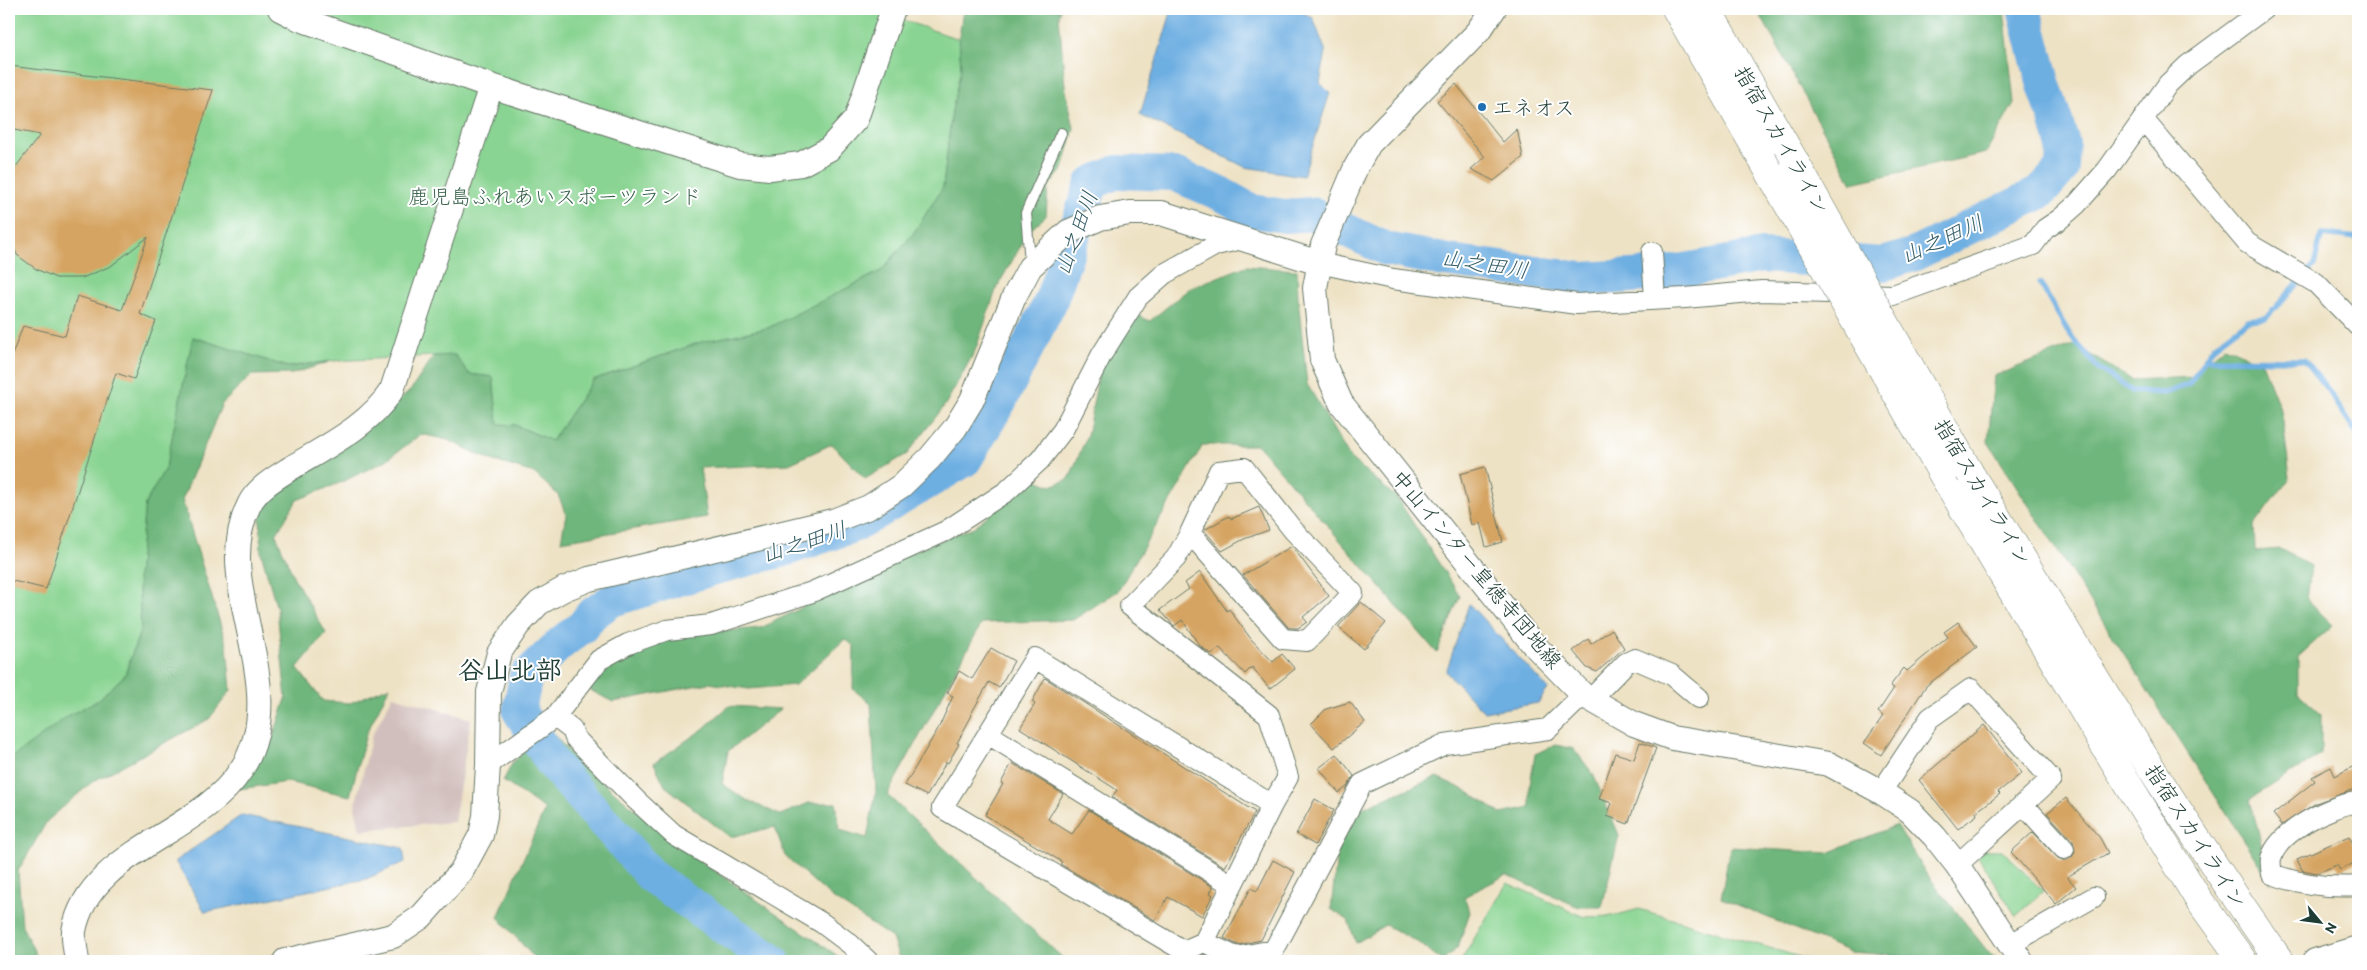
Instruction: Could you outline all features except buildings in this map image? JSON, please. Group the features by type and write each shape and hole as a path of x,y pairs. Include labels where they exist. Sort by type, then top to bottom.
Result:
{"main road":[{"name":"指宿スカイライン","path":"1676,9 1943,476 2076,699 2189,883 2243,961"},
{"name":"指宿スカイライン","path":"1707,9 1971,475 2127,732 2229,889 2280,961"}],"street":[{"path":"280,9 300,19 491,86 740,165 770,168 801,164 829,149 856,119 893,9"},
{"path":"286,961 392,936 421,917 461,872 481,835 485,816 489,692 493,672 499,653 518,625 539,604 564,589 589,579 833,522 869,507 901,486 930,458 955,428 972,400 1014,297 1035,262 1068,232 1100,218 1130,213 1161,213 1242,239 1321,254 1393,279 1577,304 1762,291 1893,295 2033,244 2044,229 2060,219 2077,204 2107,170 2168,84 2188,65 2264,9"},
{"name":"中山インター皇徳寺団地線","path":"1487,12 1471,39 1369,144 1336,213 1321,254 1315,288 1322,360 1341,403 1534,644 1587,697 1634,724 1672,738 1829,764 1881,792 1910,811 1935,837 1957,865 2015,953"},
{"path":"77,961 74,933 82,905 113,868 192,817 222,793 241,769 251,749 259,719 260,694 238,562 241,529 250,504 271,480 358,426 381,407 392,390 491,86"},
{"path":"2143,119 2247,243 2316,283 2358,326"},
{"path":"488,765 549,722 599,660 628,644 667,630 711,626 812,592 946,531 1007,491 1040,460 1063,430 1102,354 1138,297 1164,274 1216,245 1242,239"},
{"path":"1652,252 1655,300"},
{"path":"1190,533 1283,640 1307,641 1353,593 1293,530 1244,468 1219,471 1176,558 1130,606 1269,715 1288,777 1204,942 1184,951 942,808 1035,658 1272,806"},
{"path":"1204,942 1236,957 1274,950 1362,784 1445,744 1548,729 1626,663 1635,659 1672,675 1699,698"},
{"path":"1881,792 1930,718 1971,690 2051,779 1957,865"},
{"path":"549,722 572,730 575,738 636,800 674,835 822,923 850,944 868,961"},
{"path":"988,734 1232,885"},
{"path":"2358,802 2343,804 2303,824 2286,837 2270,860 2272,874 2292,881 2343,887 2358,886"},
{"path":"2023,804 2064,849"},
{"path":"2015,953 2094,897"},
{"path":"2318,960 2358,948"}],"lane":[{"path":"1035,262 1026,214 1061,133"}],"shaded area":[{"path":"393,696 471,719 454,822 360,830 355,807 372,735"}],"green space":[{"name":"鹿児島ふれあいスポーツランド","path":"9,9 869,9 959,39 961,68 952,111 943,187 913,234 881,271 768,328 701,342 593,380 552,441 515,425 498,424 493,377 469,374 455,355 332,361 288,367 193,337 166,467 145,504 138,576 141,628 125,675 98,700 68,716 9,760"},
{"path":"963,9 1061,9 1059,16 1065,86 1074,128 1063,169 1048,187 1046,216 1030,230 997,287 975,351 945,405 907,454 865,479 832,444 789,464 700,468 707,517 561,541 566,514 558,495 534,473 488,459 448,440 421,434 385,461 342,482 297,500 276,535 294,578 326,633 297,668 323,701 350,703 390,686 366,734 350,796 287,782 239,789 271,743 286,699 277,609 261,552 260,514 282,480 371,424 410,391 434,356 455,355 469,374 493,377 498,424 515,425 552,441 593,380 701,342 768,328 881,271 913,234 943,187 952,111 961,68 959,39"},
{"path":"1757,9 2004,9 2014,103 1986,153 1852,183"},
{"path":"1246,266 1297,270 1307,384 1350,458 1397,498 1460,596 1437,653 1258,445 1203,445 1118,591 1073,620 982,623 887,795 1066,961 900,961 892,938 831,897 785,856 775,827 730,837 665,786 654,763 703,729 729,706 781,709 728,751 722,784 747,800 780,815 809,803 836,803 840,830 867,838 876,792 871,704 853,689 854,646 845,639 795,685 749,689 709,683 613,702 586,688 619,661 668,636 761,628 801,608 834,583 974,527 1032,478 1051,486 1069,479 1087,436 1099,372 1128,311 1150,321 1190,288"},
{"path":"193,337 288,367 332,361 292,374 252,375 222,404 182,500 227,646 231,690 209,719 92,782 47,821 18,871 22,926 39,961 9,961 9,760 68,716 98,700 125,675 141,628 138,576 145,504 166,467"},
{"path":"2074,345 2132,380 2192,377 2224,346 2262,363 2282,414 2290,478 2254,525 2255,551 2280,549 2311,566 2307,600 2333,625 2298,657 2298,693 2321,714 2321,755 2250,799 2271,883 1988,442 1994,376"},
{"path":"549,729 576,760 683,849 845,961 537,961 498,917 545,809 503,781 513,762"},
{"path":"1556,745 1574,749 1593,774 1619,835 1602,907 1579,907 1506,875 1464,897 1470,912 1458,947 1443,961 1419,943 1385,925 1356,943 1348,920 1331,909 1338,847 1362,808 1437,777 1467,791 1501,814 1530,807 1530,784 1535,754"},
{"path":"1897,825 1925,872 1989,953 1999,961 1932,961 1924,957 1850,952 1721,898 1730,847 1828,853"},
{"path":"1983,850 2002,850 2043,891 2016,916 1977,855"},
{"path":"1507,883 1584,917 1613,916 1639,909 1813,961 1461,961"}],"water":[{"path":"1172,9 1297,9 1313,18 1326,52 1320,83 1330,93 1303,176 1245,167 1140,115"},
{"path":"1469,604 1548,689 1538,703 1484,712 1446,672"},
{"path":"242,815 403,848 405,862 366,879 205,912 175,861"}],"waterway":[{"name":"山之田川","path":"773,961 652,877 553,764 519,711 526,676 561,643 583,626 591,615 612,600 715,568 787,549 858,524 965,460 1000,401 1050,303 1092,183 1117,172 1174,174 1223,195 1252,211 1285,216 1312,214 1386,249 1443,260 1583,279 1663,274 1762,256 1884,264 1915,254 2041,192 2062,168 2063,143 2043,82 2024,9"},
{"path":"2040,283 2070,335 2098,368 2132,391 2166,393 2189,384 2214,346 2248,320 2266,318 2314,265 2322,234 2358,238"},
{"path":"2205,359 2304,360 2328,390 2358,435"}],"place":[{"name":"エネオス","path":"1482,107"}],"district":[{"name":"谷山北部","path":"510,670"}]}
